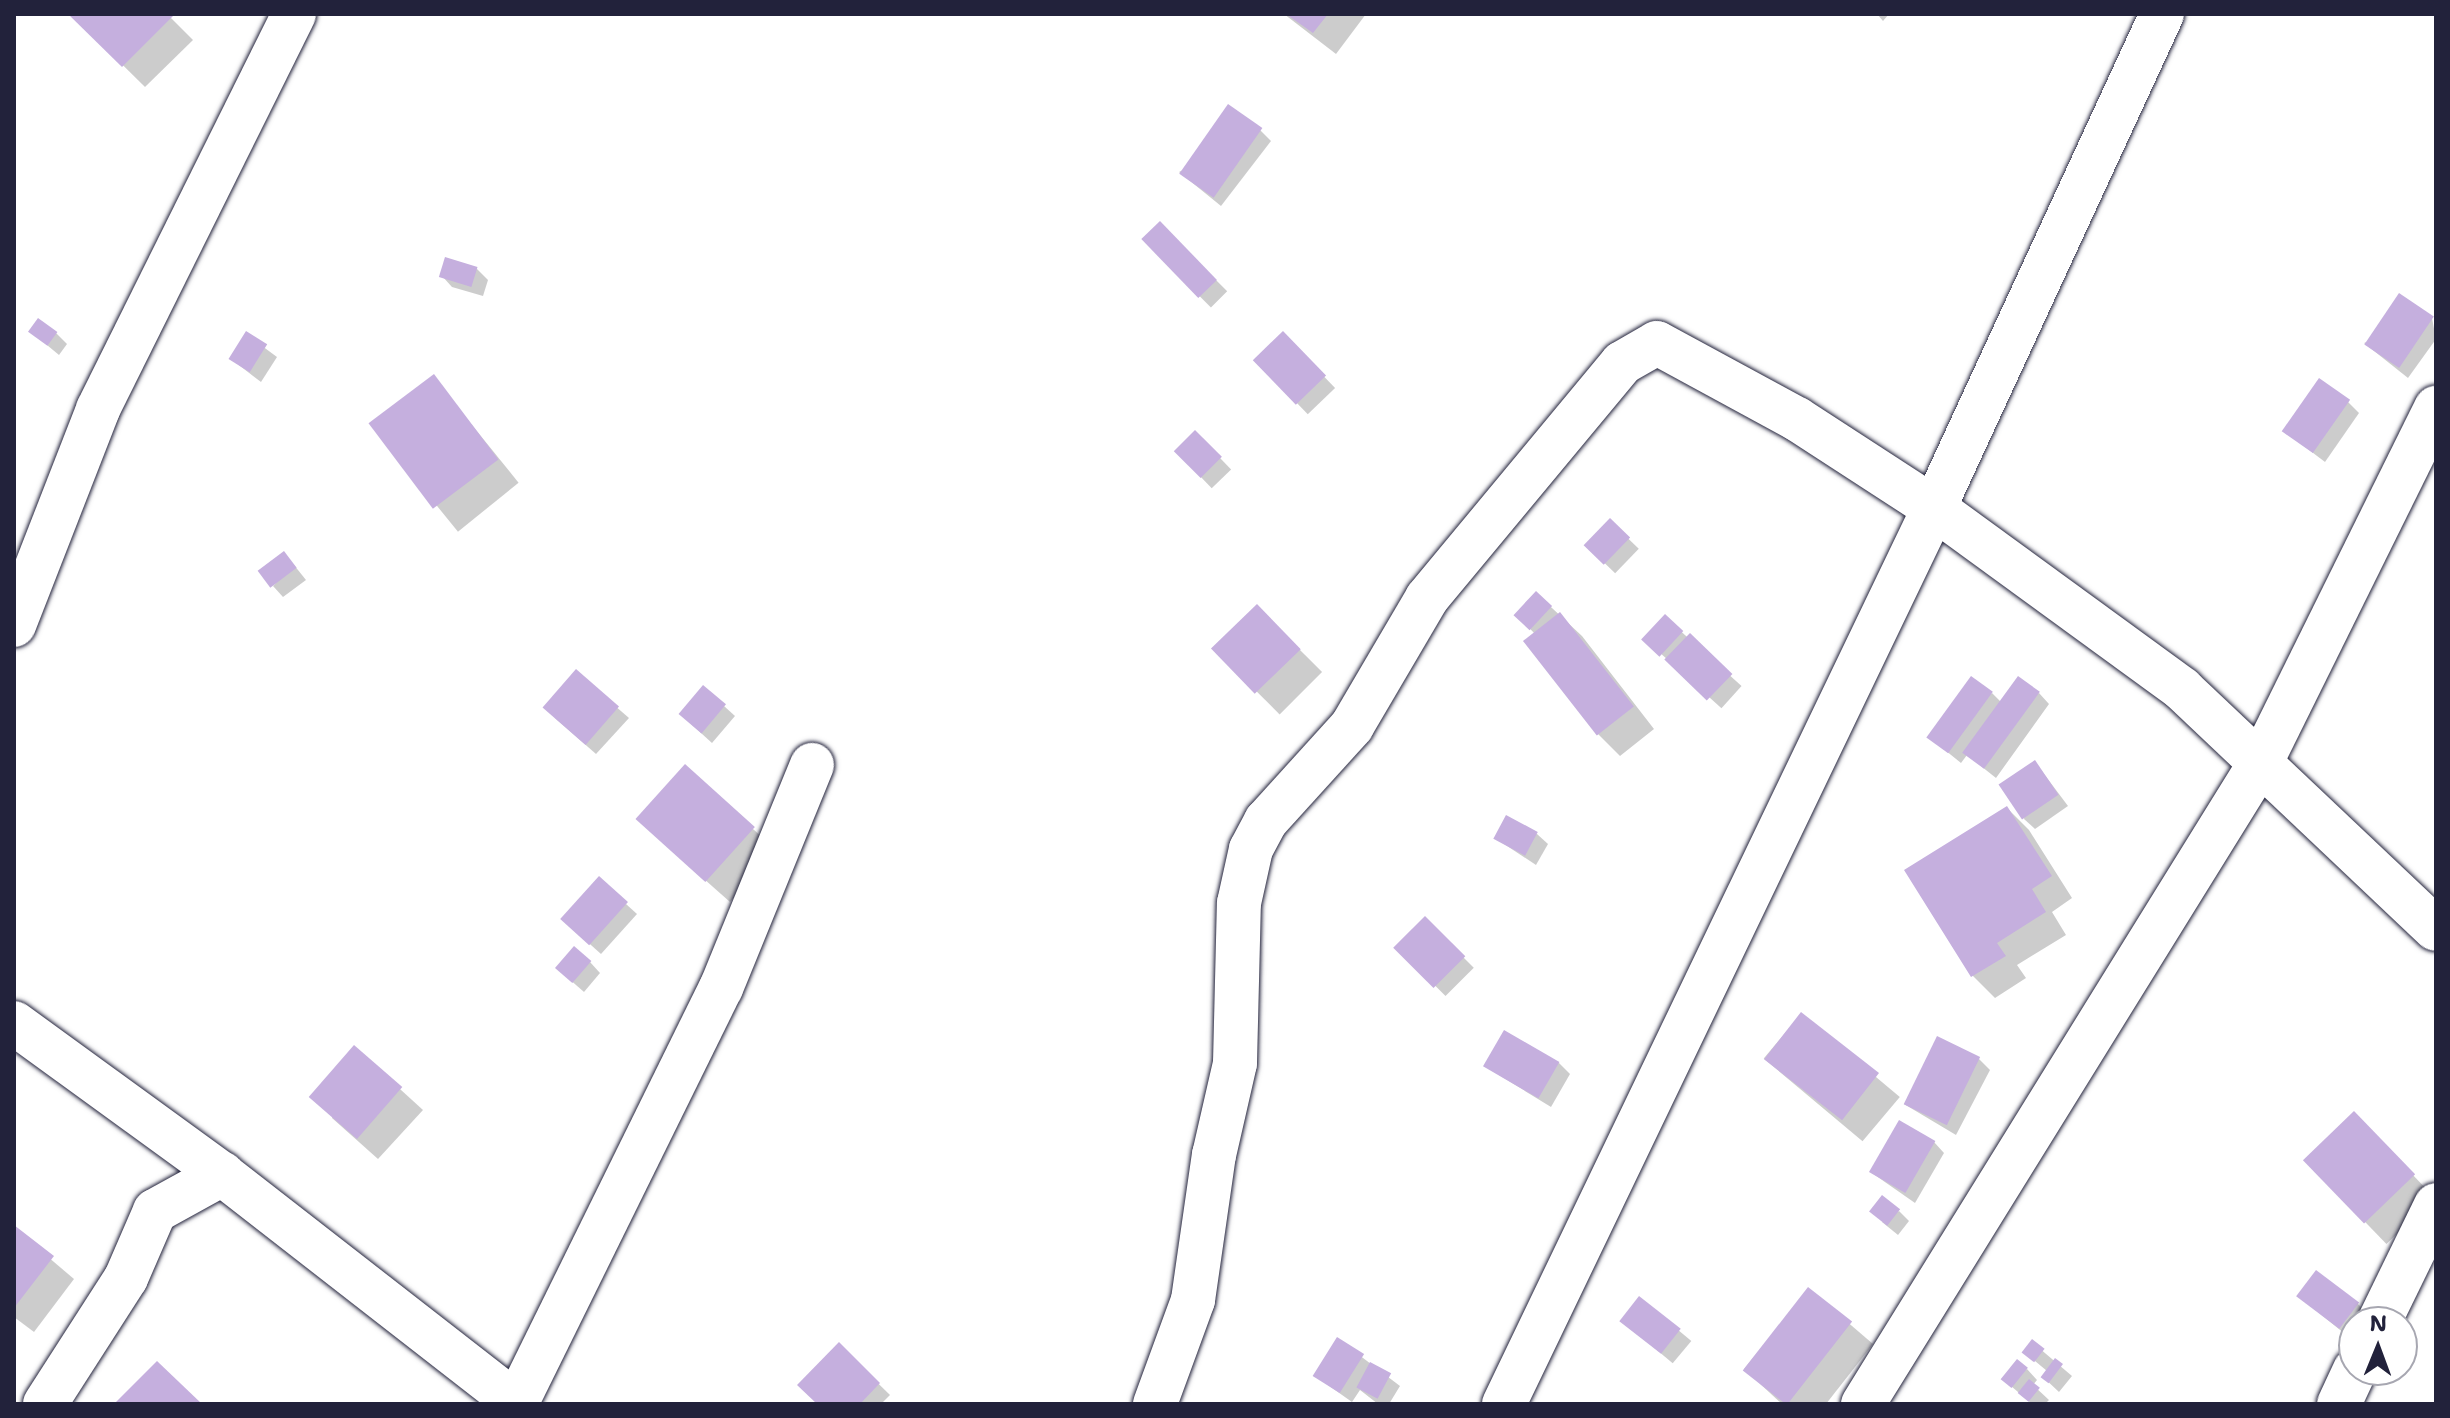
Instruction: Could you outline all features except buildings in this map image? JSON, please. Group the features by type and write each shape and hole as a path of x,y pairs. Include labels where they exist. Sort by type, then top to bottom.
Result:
{"street":[{"path":"14,625 98,409 294,14"},
{"path":"1504,1404 1934,508 2162,14"},
{"path":"1155,1404 1193,1300 1214,1155 1235,1063 1239,903 1251,849 1266,821 1352,726 1427,598 1622,363 1657,343 1797,419 1934,508 2182,689 2262,760 2436,929"},
{"path":"1863,1404 2262,760 2436,408"},
{"path":"14,1023 222,1174 516,1404 721,988 812,765"},
{"path":"45,1404 126,1278 155,1211 222,1174"},
{"path":"2387,1306 2436,1205"}]}
